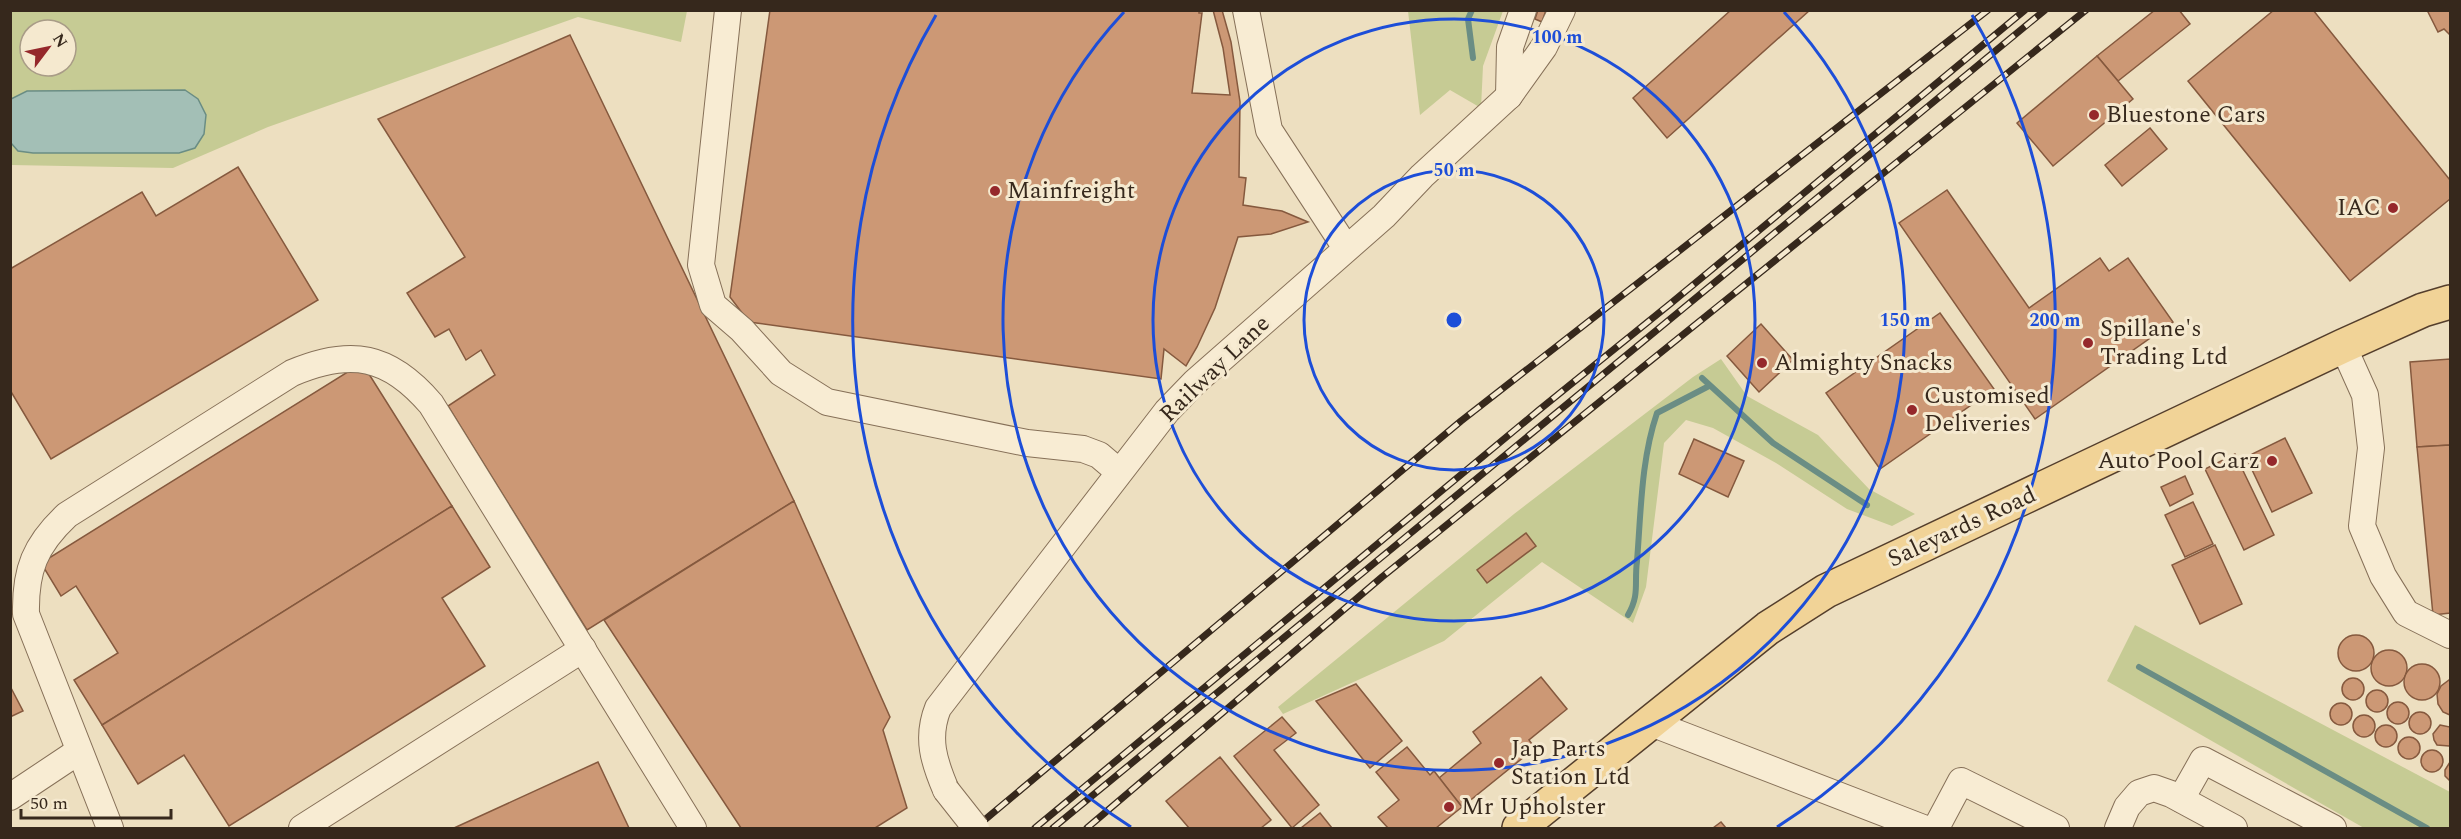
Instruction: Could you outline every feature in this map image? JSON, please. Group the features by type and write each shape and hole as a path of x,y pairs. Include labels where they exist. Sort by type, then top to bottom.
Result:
{"main road":[{"name":"Saleyards Road","path":"1519,828 1768,628 1826,591 2343,346 2423,310 2451,302"}],"street":[{"path":"728,10 701,265 713,305 742,330 780,373 827,402 1027,443 1083,449 1099,455 1119,472"},
{"path":"1246,10 1269,130 1346,248"},
{"path":"1509,96 1510,47 1523,10"},
{"name":"Railway Lane","path":"976,828 946,790 935,766 931,746 932,725 938,708 1181,395 1384,216 1422,176 1509,96 1544,47 1562,10"},
{"path":"2343,346 2365,395 2371,448 2362,526 2384,576 2406,613 2451,635"},
{"path":"110,828 26,614 26,592 30,568 45,538 67,515 292,373 328,360 344,358 379,363 394,369 421,392 431,404 693,828"},
{"path":"302,828 583,650"},
{"path":"1651,723 1923,828"},
{"path":"10,797 79,751"},
{"path":"2181,799 2203,760 2332,828"},
{"path":"1936,828 1961,781 2056,828"},
{"path":"2118,828 2127,807 2139,793 2154,788 2181,799 2235,828"}],"green space":[{"path":"11,11 687,11 681,42 578,17 268,127 173,168 11,165"},
{"path":"1408,11 1503,11 1483,66 1481,108 1450,90 1420,115"},
{"path":"1721,359 1747,396 1818,435 1869,489 1915,514 1892,526 1847,509 1776,463 1713,428 1686,420 1664,443 1646,587 1633,623 1542,562 1444,641 1283,714 1278,707 1514,514 1693,377"},
{"path":"2135,625 2450,792 2450,828 2364,828 2107,681"}],"water":[{"path":"185,90 198,99 206,115 204,134 195,148 179,153 33,153 18,151 11,143 11,99 27,91"}],"building":[{"name":"Mainfreight","path":"770,10 1199,10 1199,13 1202,13 1192,93 1230,95 1223,48 1213,10 1222,10 1231,42 1240,102 1239,177 1246,178 1243,205 1282,211 1308,222 1271,234 1238,237 1215,308 1197,347 1186,366 1164,349 1161,379 749,322 730,297"},
{"path":"1538,10 1546,10 1542,22 1535,19"},
{"path":"1731,10 1810,10 1667,138 1633,98"},
{"path":"2155,10 2179,10 2190,24 2118,81 2097,56"},
{"path":"2274,10 2313,10 2450,180 2450,199 2350,281 2188,81"},
{"path":"2427,10 2450,10 2450,35 2444,29 2438,32"},
{"path":"570,35 794,501 587,630 448,406 495,375 481,350 466,360 449,329 435,337 407,293 465,257 378,119"},
{"path":"2097,56 2133,99 2053,166 2017,123"},
{"path":"2150,128 2167,149 2122,186 2105,165"},
{"path":"238,167 318,300 51,459 10,390 10,269 142,192 156,216"},
{"path":"1947,190 2029,308 2100,258 2109,271 2128,258 2173,322 2035,419 1899,223"},
{"path":"1940,313 1994,389 1880,469 1826,393"},
{"path":"1761,324 1793,360 1759,392 1727,356"},
{"path":"2450,359 2450,445 2417,447 2410,362"},
{"path":"362,363 452,506 102,725 74,680 118,653 76,586 61,596 41,563"},
{"path":"2285,438 2312,493 2272,512 2246,457"},
{"path":"1694,439 1744,461 1728,497 1679,474"},
{"path":"2450,445 2450,613 2433,615 2417,447"},
{"path":"2235,454 2274,535 2244,550 2205,469"},
{"path":"2185,476 2193,494 2170,506 2161,487"},
{"path":"794,501 890,717 883,730 907,808 875,828 741,828 604,620"},
{"path":"2193,502 2213,544 2185,557 2165,515"},
{"path":"452,506 490,567 442,598 485,666 229,826 184,755 138,784 102,725"},
{"path":"1526,533 1536,546 1487,583 1477,570"},
{"path":"2215,545 2242,604 2200,624 2172,565"},
{"path":"2356,635 2369,640 2374,653 2369,666 2356,671 2343,666 2338,653 2343,640"},
{"path":"2389,650 2402,655 2407,668 2402,681 2389,686 2376,681 2371,668 2376,655"},
{"path":"2422,664 2435,669 2440,682 2435,695 2422,700 2409,695 2404,682 2409,669"},
{"path":"1541,677 1567,709 1529,740 1535,748 1462,807 1439,778 1481,743 1473,732"},
{"path":"2353,678 2361,681 2364,689 2361,697 2353,700 2345,697 2342,689 2345,681"},
{"path":"2449,680 2450,715 2443,712 2438,704 2437,694 2441,686"},
{"path":"1356,684 1402,741 1370,768 1316,701"},
{"path":"10,686 23,711 10,717"},
{"path":"2377,690 2385,693 2388,701 2385,709 2377,712 2369,709 2366,701 2369,693"},
{"path":"2398,702 2406,705 2409,713 2406,721 2398,724 2390,721 2387,713 2390,705"},
{"path":"2341,703 2349,706 2352,714 2349,722 2341,725 2333,722 2330,714 2333,706"},
{"path":"2420,712 2428,715 2431,723 2428,731 2420,734 2412,731 2409,723 2412,715"},
{"path":"2364,715 2372,718 2375,726 2372,734 2364,737 2356,734 2353,726 2356,718"},
{"path":"1282,717 1296,733 1274,750 1319,805 1292,828 1234,756"},
{"path":"2386,725 2394,728 2397,736 2394,744 2386,747 2378,744 2375,736 2378,728"},
{"path":"2440,725 2450,727 2449,746 2437,745 2434,740 2433,734"},
{"path":"2409,737 2417,740 2420,748 2417,756 2409,759 2401,756 2398,748 2401,740"},
{"path":"1407,747 1430,775 1434,771 1462,807 1436,828 1388,828 1378,817 1399,800 1376,772"},
{"path":"2432,750 2440,753 2443,761 2440,769 2432,772 2424,769 2421,761 2424,753"},
{"path":"1220,757 1271,820 1261,828 1189,828 1166,801"},
{"path":"598,762 629,828 454,828"},
{"path":"2450,762 2450,781 2445,776 2445,770"},
{"path":"1320,813 1332,828 1301,828"},
{"path":"1721,822 1726,828 1713,828"}],"waterway":[{"path":"1472,10 1468,19 1473,58"},
{"path":"1702,378 1773,443 1867,505"},
{"path":"1628,615 1635,595 1645,468 1657,413 1709,386"},
{"path":"2139,667 2427,828"}],"railway":[{"path":"975,828 1461,421 1988,10"},
{"path":"1035,828 2025,10"},
{"path":"1053,828 2045,10"},
{"path":"1087,828 1382,577 2086,10"}],"place":[{"name":"Bluestone Cars","path":"2094,115"},
{"name":"Mainfreight","path":"995,191"},
{"name":"IAC","path":"2393,208"},
{"name":"Spillane's Trading Ltd","path":"2088,343"},
{"name":"Almighty Snacks","path":"1762,363"},
{"name":"Customised Deliveries","path":"1912,410"},
{"name":"Auto Pool Carz","path":"2272,461"},
{"name":"Jap Parts Station Ltd","path":"1499,763"},
{"name":"Mr Upholster","path":"1449,807"}]}
